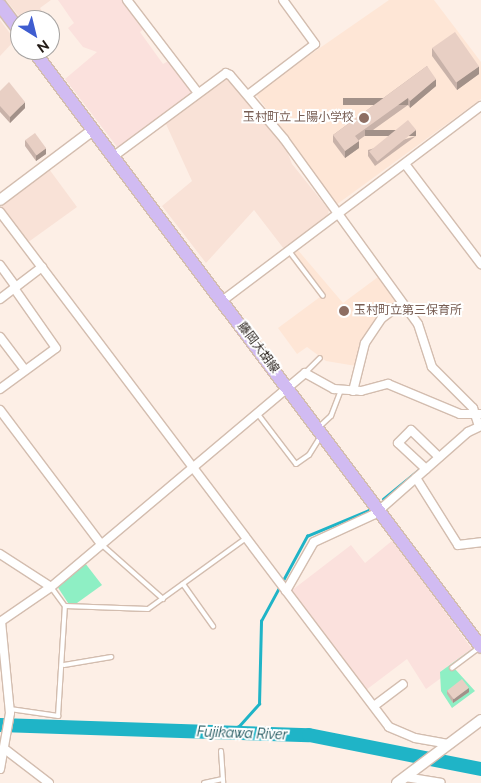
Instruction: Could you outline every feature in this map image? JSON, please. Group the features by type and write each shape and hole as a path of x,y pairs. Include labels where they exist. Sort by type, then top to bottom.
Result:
{"main road":[{"path":"0,5 10,18"},
{"name":"藤岡大胡線","path":"40,60 481,647"}],"street":[{"path":"127,0 198,93"},
{"path":"248,95 315,44 283,0"},
{"path":"114,156 226,73 248,95 418,324 432,367 479,422"},
{"path":"222,301 481,106"},
{"path":"0,200 93,130"},
{"path":"405,164 481,264"},
{"path":"0,212 374,706 395,731 447,746"},
{"path":"0,265 56,348 0,389"},
{"path":"0,298 42,267"},
{"path":"353,391 366,343 382,318 402,303"},
{"path":"0,337 25,370"},
{"path":"0,769 10,711 1,621 51,587 286,385 305,373 341,390 353,391 388,384 479,422"},
{"path":"0,412 100,544"},
{"path":"283,587 314,542 380,510 416,478 423,466 479,422"},
{"path":"423,466 398,443 411,430 437,454"},
{"path":"416,478 458,545 481,542"},
{"path":"0,554 51,587"},
{"path":"374,706 403,684"},
{"path":"0,708 10,711"},
{"path":"404,778 481,720"},
{"path":"5,747 49,783"},
{"path":"404,778 441,783"}],"lane":[{"path":"289,251 323,296"},
{"path":"305,373 320,358"},
{"path":"255,411 296,464 309,455 320,431 331,416 341,390"},
{"path":"51,587 66,606 148,609 246,538"},
{"path":"100,544 163,599"},
{"path":"183,584 214,626"},
{"path":"10,711 58,716 64,665 60,635 66,606"},
{"path":"452,668 481,647"},
{"path":"64,665 111,657"},
{"path":"204,783 223,781 221,751"}],"shaded area":[{"path":"6,0 51,0 40,8 41,10 14,10"},
{"path":"58,0 124,0 145,28 140,32 163,64 170,60 194,92 118,148 65,79 97,52 83,47 68,28 74,23"},
{"name":"玉村町立 上陽小学校","path":"389,0 434,0 481,62 481,99 336,205 255,93"},
{"path":"0,20 10,33 10,45 0,56"},
{"path":"227,77 285,146 292,164 329,210 328,215 284,249 254,210 206,263 162,206 192,181 166,124"},
{"path":"49,169 77,207 27,243 2,210 2,203"},
{"name":"玉村町立第三保育所","path":"297,249 343,303 378,277 396,301 369,329 356,366 326,361 307,347 297,354 278,328 320,297 288,256"},
{"path":"393,540 472,649 441,671 441,678 426,689 407,659 366,690 291,591 351,545 365,563"}],"green space":[{"path":"85,563 102,585 77,603 68,603 57,586"},
{"path":"472,649 475,654 455,669 475,691 452,708 441,691 440,672"}],"building":[{"path":"455,32 479,66 456,82 432,48"},
{"path":"427,66 436,79 410,101 408,98 355,136 359,141 345,151 333,135"},
{"path":"9,82 25,102 10,117 0,106 0,91"},
{"path":"408,120 416,130 377,162 369,151"},
{"path":"35,133 46,148 36,155 25,140"},
{"path":"462,679 469,688 454,699 447,691"}],"waterway":[{"path":"383,499 477,422"},
{"path":"226,731 239,726 259,704 261,621 307,536 369,510"},
{"name":"Fujikawa River","path":"0,725 309,735 481,769"}],"place":[{"name":"玉村町立 上陽小学校","path":"364,118"},
{"name":"玉村町立第三保育所","path":"344,311"}]}
